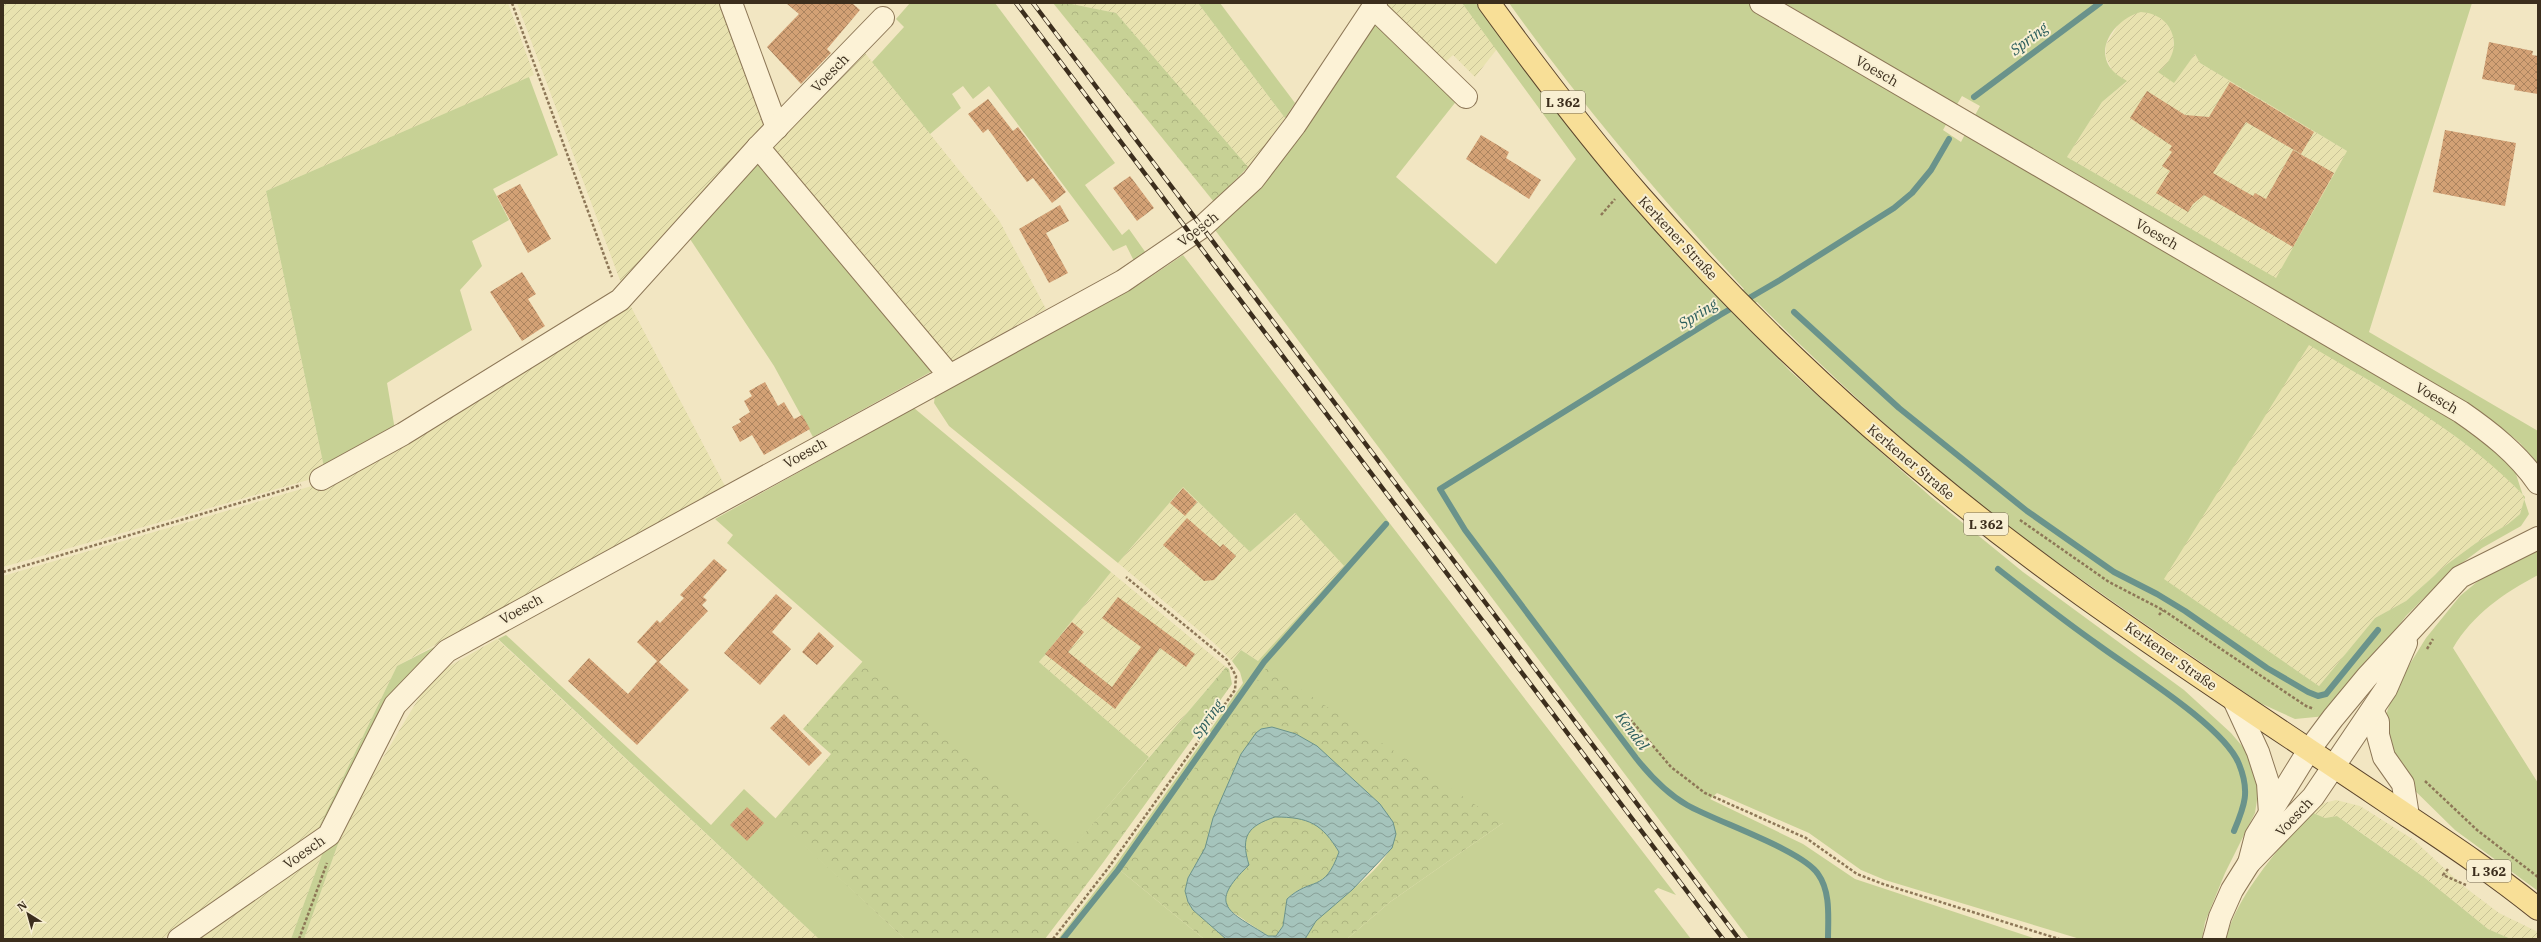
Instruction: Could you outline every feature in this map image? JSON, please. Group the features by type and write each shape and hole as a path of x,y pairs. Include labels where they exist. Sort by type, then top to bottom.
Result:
{"main road":[{"name":"Kerkener Straße","path":"1489,3 1597,146 1646,203 1728,292 1840,400 1939,486 2081,594 2234,700 2461,851 2538,909"}],"street":[{"path":"731,3 777,128"},
{"name":"Voesch","path":"1761,3 2461,412 2489,431 2528,468 2538,483"},
{"name":"Voesch","path":"179,939 329,835 395,705 447,650 949,374 1123,281 1164,254 1225,207 1267,163 1374,5"},
{"path":"1374,5 1466,97"},
{"name":"Voesch","path":"321,479 403,434 620,300 758,147 883,18"},
{"path":"758,147 949,374"},
{"name":"Voesch","path":"2249,863 2256,836 2309,750 2332,718 2367,677 2460,578 2538,538"},
{"name":"Voesch","path":"2214,939 2220,917 2229,897 2249,863 2313,797 2386,689 2413,627"},
{"name":"Voesch","path":"2234,700 2258,752 2268,783 2270,814"},
{"path":"2372,711 2378,722 2378,734 2384,757 2403,784 2408,816"}],"path":[{"path":"512,3 620,300"},
{"path":"3,572 321,479"},
{"path":"2018,518 2109,582 2163,610 2306,706"},
{"path":"1053,939 1109,867 1235,690 1236,676 1227,660 1126,577"},
{"path":"2159,615 2163,610"},
{"path":"2426,652 2438,634"},
{"path":"1630,719 1672,767 1690,783 1728,804 1806,838 1857,874 1883,884 2059,939"},
{"path":"2420,776 2477,830 2538,877"},
{"path":"299,939 327,861 329,835"}],"shaded area":[{"path":"3,3 508,3 534,75 266,191 325,472 308,480 3,567"},
{"path":"517,3 725,3 770,122 621,283"},
{"path":"1067,3 1198,3 1285,118 1266,146 1248,167 1116,13"},
{"path":"1387,3 1462,3 1497,49 1475,77 1453,55 1442,65 1384,7"},
{"path":"2141,12 2152,12 2164,20 2173,33 2174,53 2167,65 2174,82 2195,54 2200,63 2347,151 2276,279 2067,157 2102,102 2126,82 2113,72 2106,57 2106,45 2119,23 2129,15"},
{"path":"865,53 999,220 1046,309 947,364 767,149"},
{"path":"628,301 725,486 397,666 316,833 163,939 3,939 3,576 329,481"},
{"path":"2309,344 2432,419 2500,470 2525,497 2520,514 2508,524 2476,543 2446,565 2406,601 2375,618 2319,686 2163,579"},
{"path":"1183,487 1250,552 1295,513 1344,566 1258,661 1241,650 1232,661 1214,643 1118,563"},
{"path":"1111,572 1226,667 1149,757 1039,662"},
{"path":"497,639 819,939 304,939 348,816 432,676"},
{"path":"2336,800 2360,806 2414,840 2462,885 2499,913 2538,932 2538,939 2511,939 2488,929 2425,878 2337,816 2325,818 2311,812 2324,803"},
{"path":"324,849 291,939 195,939"}],"green space":[{"path":"910,3 995,3 1115,163 1085,185 1122,235 1129,229 1146,253 1134,261 1126,245 1113,251 989,86 973,99 963,86 952,94 961,108 930,134 872,62 904,27 896,19"},
{"path":"1053,3 1067,3 1116,13 1248,167 1214,202"},
{"path":"1198,3 1220,3 1295,103 1285,118"},
{"path":"1462,3 1480,3 1582,142 1669,246 1723,302 1744,289 1622,150 1564,78 1509,3 1750,3 1948,121 1943,130 1961,142 1966,132 2198,266 2481,437 2514,468 2523,495 2476,452 2450,432 2394,396 2309,345 2164,579 2319,686 2375,618 2406,601 2446,565 2476,543 2508,524 2520,514 2524,499 2529,514 2521,526 2482,548 2450,572 2406,616 2344,697 2326,716 2295,719 2260,703 2021,536 1920,455 1826,369 1757,302 1735,314 1790,371 1931,497 2023,572 2184,690 2231,733 2248,753 2257,780 2258,793 2255,813 2225,873 2205,922 2202,939 2080,939 1885,880 1861,870 1809,833 1717,793 1710,799 1803,844 1855,879 2036,939 1749,939 1215,230 1247,200 1378,17 1458,99 1396,177 1496,264 1576,159"},
{"path":"1785,3 2472,3 2369,332 2538,431 2538,465 2520,443 2493,421 1974,117 1980,106 1962,96 1956,106","holes":["2141,12 2153,14 2162,19 2169,27 2173,35 2174,45 2172,54 2167,64 2158,72 2174,83 2195,54 2200,63 2347,151 2276,278 2067,157 2102,102 2127,81 2117,75 2108,63 2105,54 2106,44 2110,36 2123,21 2132,15"]},
{"path":"529,77 558,155 493,189 509,220 472,241 482,266 460,290 472,330 387,383 395,430 325,472 266,191"},
{"path":"759,158 936,369 813,437 774,366 688,236"},
{"path":"1183,255 1676,895 1658,888 1654,891 1691,939 1347,939 1390,902 1503,823 1121,871 1204,939 1058,939 1116,864 1243,683 1240,672 1232,661 1241,650 1258,661 1344,566 1295,513 1250,552 1183,487 1118,563 949,426 934,403 935,395 1056,326 1143,282"},
{"path":"914,408 1111,572 1039,662 1149,757 1074,847 727,543 733,535 715,519"},
{"path":"2538,548 2538,575 2513,589 2490,606 2470,625 2453,648 2538,783 2538,891 2455,830 2401,777 2390,753 2386,715 2395,688 2426,638 2460,596 2495,567"},
{"path":"506,635 711,825 744,789 905,939 819,939 498,639"},
{"path":"442,643 389,703 316,833 397,666"},
{"path":"863,661 1074,846 1226,667 1229,669 1232,684 1102,864 1045,939 905,939 775,819 831,754 803,729"},
{"path":"1267,667 1503,823 1390,902 1347,939 1305,939 1316,921 1362,882 1383,860 1391,848 1396,834 1296,734 1272,727 1261,729 1241,754 1213,818 1205,848 1188,878 1185,891 1188,902 1193,910 1226,939 1204,939 1121,871"},
{"path":"2311,812 2325,818 2337,816 2425,878 2488,929 2511,939 2226,939 2240,905 2261,871"},
{"path":"348,816 304,939 291,939 324,849"},
{"path":"1275,817 1306,820 1320,828 1333,842 1339,852 1328,874 1323,879 1296,892 1287,899 1283,926 1276,936 1268,936 1228,909 1226,896 1231,884 1249,865 1245,846 1248,833 1258,824"}],"water":[{"path":"1272,727 1296,734 1317,746 1380,804 1393,822 1396,834 1392,848 1352,890 1316,921 1305,939 1226,939 1193,910 1188,902 1185,891 1188,878 1205,848 1213,818 1241,754 1256,733 1261,729","holes":["1275,817 1287,817 1313,824 1327,835 1339,852 1328,874 1323,879 1296,892 1287,899 1283,926 1276,936 1268,936 1234,913 1228,906 1226,899 1228,890 1249,865 1245,847 1248,834 1258,824 1266,820"]}],"building":[{"path":"786,3 852,3 860,10 827,49 831,53 801,84 767,47 799,14"},
{"path":"2489,42 2533,51 2532,55 2538,56 2538,94 2514,90 2515,85 2482,79"},
{"path":"2230,82 2314,132 2301,154 2246,122 2213,173 2253,196 2255,193 2266,199 2293,150 2334,173 2293,247 2204,195 2193,204 2188,212 2156,193 2170,171 2162,166 2172,152 2169,150 2172,146 2130,118 2147,91 2185,115 2209,117"},
{"path":"988,99 1013,131 1018,127 1066,192 1052,203 1033,178 1027,182 988,129 983,133 968,114"},
{"path":"2445,130 2516,143 2505,206 2433,192"},
{"path":"1481,135 1509,152 1506,158 1541,180 1529,199 1466,159"},
{"path":"1130,176 1154,208 1137,221 1113,188"},
{"path":"520,184 551,239 528,253 497,196"},
{"path":"1060,205 1069,221 1046,233 1068,273 1049,283 1019,229"},
{"path":"522,272 536,294 528,299 545,326 522,341 490,292"},
{"path":"765,382 778,406 784,402 794,419 802,415 810,429 764,455 752,435 740,442 732,427 741,422 739,419 750,412 744,401 752,396 749,391"},
{"path":"1183,488 1197,502 1185,516 1170,503"},
{"path":"1187,518 1220,547 1223,544 1236,556 1214,580 1204,581 1163,545"},
{"path":"714,559 727,570 703,597 707,600 702,605 708,611 659,662 689,690 637,745 568,681 589,658 628,694 657,661 637,642 657,620 660,623 684,598 680,595"},
{"path":"776,594 792,608 772,632 791,649 760,685 724,653"},
{"path":"1118,597 1195,654 1186,667 1160,648 1115,709 1045,654 1072,622 1084,632 1068,652 1112,687 1141,647 1102,618"},
{"path":"819,632 834,646 817,665 802,652"},
{"path":"784,714 822,753 809,766 770,728"},
{"path":"747,807 764,823 747,841 730,825"}],"waterway":[{"name":"Spring","path":"1974,97 2100,3"},
{"name":"Kendel","path":"1828,939 1827,897 1818,874 1809,865 1795,855 1687,805 1672,795 1653,778 1636,758 1465,530 1440,489 1720,315 1780,280 1894,208 1912,193 1931,170 1949,139"},
{"path":"1794,312 1899,408 2027,511 2114,572 2157,594 2185,611 2267,668 2308,692 2318,696 2326,694 2378,630"},
{"name":"Spring","path":"1063,939 1118,870 1264,662 1386,524"},
{"path":"1998,569 2072,626 2197,716 2230,749 2239,764 2245,790 2245,798 2241,813 2234,831"}],"railway":[{"path":"1016,3 1723,939"},
{"path":"1033,3 1739,939"}]}
